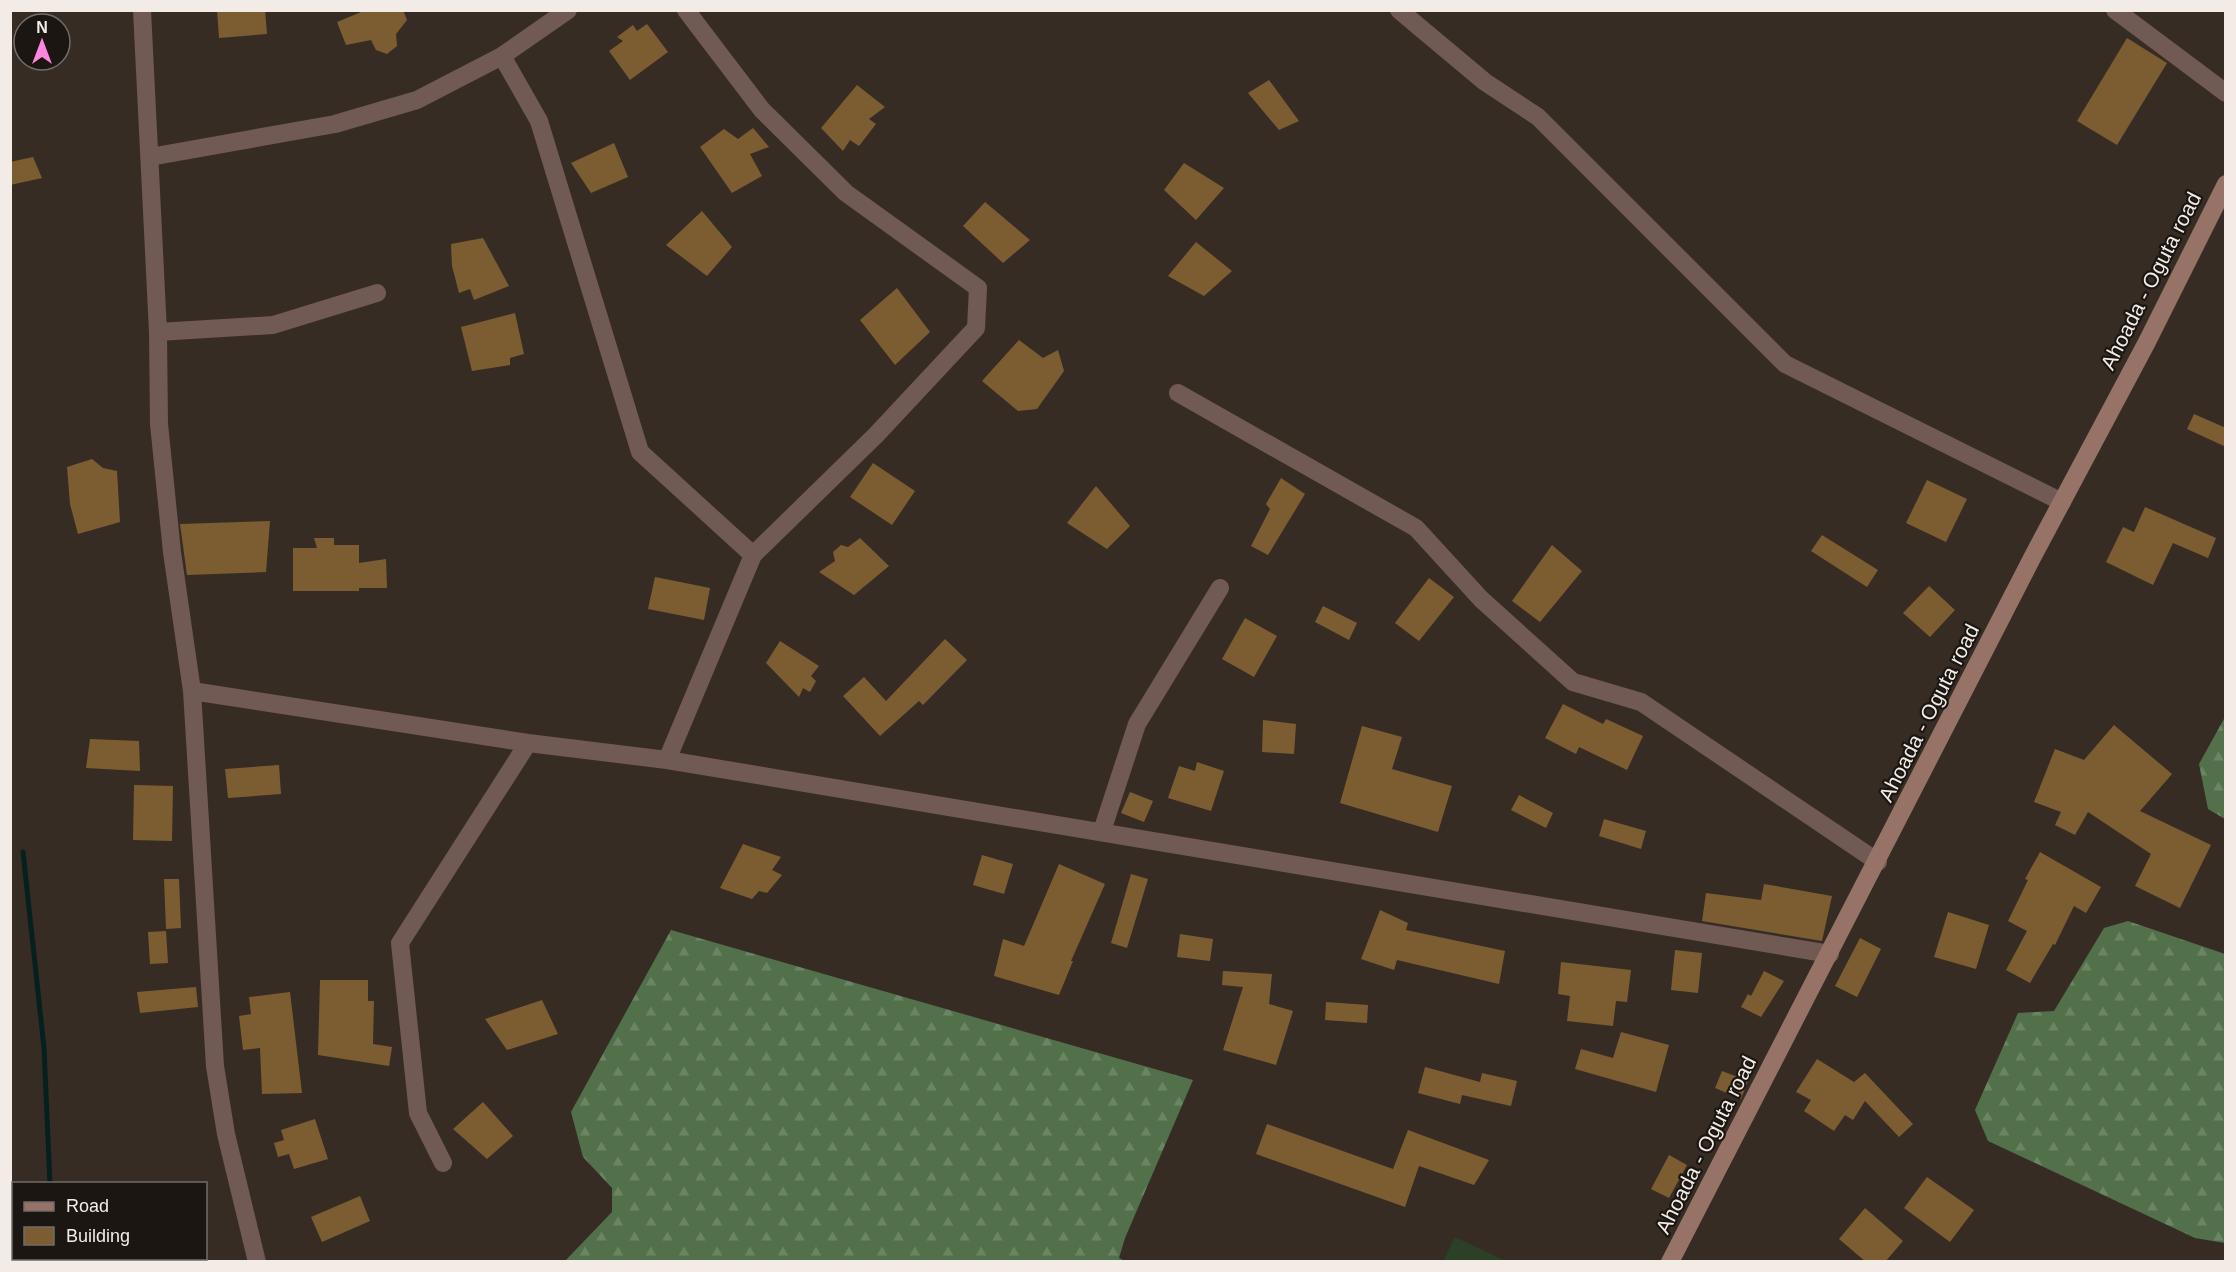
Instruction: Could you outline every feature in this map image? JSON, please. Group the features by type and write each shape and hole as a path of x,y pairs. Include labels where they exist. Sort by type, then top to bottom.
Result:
{"main road":[{"name":"Ahoada - Oguta road","path":"1671,1262 2062,502 2147,342 2226,184"}],"street":[{"path":"142,10 158,332 159,424 172,552 192,691 215,1066 226,1134 257,1262"},
{"path":"150,156 335,124 417,100 502,56 568,10"},
{"path":"667,760 753,555 876,435 976,328 978,288 846,193 762,110 686,10"},
{"path":"1399,10 1485,82 1538,117 1785,364 2062,502"},
{"path":"2115,10 2226,93"},
{"path":"502,56 539,121 640,452 753,555"},
{"path":"158,332 273,325 377,293"},
{"path":"1178,393 1416,528 1481,599 1573,682 1641,702 1878,862"},
{"path":"1102,831 1137,724 1220,588"},
{"path":"192,691 528,743 667,760 1830,954"},
{"path":"443,1163 418,1113 399,943 528,743"}],"green space":[{"path":"2225,717 2226,819 2208,809 2199,764"},
{"path":"2128,921 2225,954 2225,1243 2195,1238 1988,1141 1975,1110 2018,1013 2054,1011 2104,928"},
{"path":"671,930 1193,1080 1125,1238 1119,1258 1125,1261 565,1261 612,1212 612,1188 583,1157 571,1112"},
{"path":"1455,1237 1506,1261 1443,1261"}],"building":[{"path":"217,10 265,10 267,34 219,38"},
{"path":"366,10 403,10 407,20 396,34 397,46 387,54 376,50 371,40 346,45 337,22"},
{"path":"647,24 668,52 630,80 609,51 623,41 617,37 633,25 637,31"},
{"path":"2127,38 2167,63 2117,145 2077,121"},
{"path":"1269,80 1299,121 1279,130 1248,93"},
{"path":"857,85 885,107 869,119 876,124 859,146 850,140 843,151 821,128"},
{"path":"753,128 769,147 750,154 762,176 732,193 700,147 724,129 738,139"},
{"path":"614,143 628,177 591,193 571,163"},
{"path":"33,157 42,178 10,185 10,162"},
{"path":"1184,163 1224,188 1196,220 1164,190"},
{"path":"985,202 1030,240 1003,263 963,226"},
{"path":"702,211 732,247 707,276 666,245"},
{"path":"483,238 509,286 474,300 470,289 459,293 452,266 451,244"},
{"path":"1196,242 1232,271 1204,296 1168,276"},
{"path":"897,288 930,332 895,365 860,320"},
{"path":"515,313 524,354 510,358 510,365 472,371 461,327"},
{"path":"1019,340 1043,358 1058,350 1064,371 1037,409 1018,411 982,381"},
{"path":"2194,414 2226,428 2226,447 2187,429"},
{"path":"92,459 103,468 117,471 120,522 78,534 70,504 67,467"},
{"path":"873,463 915,491 892,525 850,497"},
{"path":"1281,478 1305,494 1268,555 1251,546 1270,509 1266,504"},
{"path":"1927,480 1967,499 1946,542 1906,523"},
{"path":"1096,486 1130,526 1107,549 1067,523"},
{"path":"2145,507 2216,538 2208,558 2173,543 2153,585 2106,562 2123,527 2134,532"},
{"path":"270,521 266,572 187,575 180,524"},
{"path":"1822,535 1878,570 1867,587 1811,551"},
{"path":"314,538 334,538 334,545 359,545 359,563 386,559 387,588 359,588 359,591 293,591 293,548 317,548"},
{"path":"860,538 889,566 854,595 819,572 835,561 833,552 841,545 848,547"},
{"path":"1552,545 1582,571 1540,622 1512,601"},
{"path":"655,577 710,588 704,620 648,609"},
{"path":"1429,578 1454,597 1419,641 1395,623"},
{"path":"1929,586 1955,610 1930,637 1903,613"},
{"path":"1323,606 1357,623 1349,640 1315,622"},
{"path":"1245,618 1277,636 1254,677 1222,659"},
{"path":"945,639 967,660 923,705 919,701 880,736 843,696 864,677 886,701"},
{"path":"780,641 819,666 811,676 816,681 810,692 803,688 799,697 766,663"},
{"path":"1563,704 1603,724 1606,719 1643,736 1627,770 1579,747 1576,754 1545,738"},
{"path":"1263,720 1296,724 1294,754 1262,752"},
{"path":"2114,725 2172,774 2140,811 2211,845 2180,908 2135,886 2151,854 2088,812 2075,835 2055,825 2061,812 2034,802 2055,749 2084,760"},
{"path":"1362,726 1402,737 1392,769 1452,786 1438,832 1340,803"},
{"path":"90,739 139,741 140,771 86,768"},
{"path":"1197,762 1224,771 1211,811 1168,798 1179,766 1195,771"},
{"path":"279,765 281,794 228,798 225,769"},
{"path":"134,785 173,786 172,841 133,840"},
{"path":"1130,792 1153,801 1144,822 1121,813"},
{"path":"1519,795 1553,813 1546,828 1511,810"},
{"path":"1604,819 1646,831 1641,849 1599,836"},
{"path":"743,844 781,857 772,870 782,875 767,893 759,891 752,899 720,888"},
{"path":"2040,852 2101,887 2086,913 2074,906 2055,945 2053,944 2030,983 2006,970 2027,931 2008,921 2028,880 2025,879"},
{"path":"982,855 1013,864 1004,894 973,885"},
{"path":"1059,864 1105,884 1071,961 1073,961 1059,995 994,976 1003,939 1024,946"},
{"path":"1131,874 1148,879 1127,948 1111,943"},
{"path":"164,879 179,879 181,928 166,929"},
{"path":"1764,884 1832,896 1822,941 1702,921 1706,893 1761,900"},
{"path":"1380,910 1408,923 1406,930 1505,951 1499,984 1397,960 1394,970 1361,959"},
{"path":"1948,912 1989,925 1976,969 1934,957"},
{"path":"166,931 168,963 150,964 148,932"},
{"path":"1180,934 1213,939 1210,961 1177,957"},
{"path":"1860,938 1881,949 1857,997 1835,986"},
{"path":"1675,950 1702,953 1698,993 1671,990"},
{"path":"1561,962 1631,970 1627,1002 1616,1001 1613,1026 1567,1021 1570,996 1558,994"},
{"path":"1223,971 1272,974 1269,1004 1293,1011 1276,1065 1223,1050 1243,987 1222,985"},
{"path":"1764,971 1784,981 1761,1017 1741,1007 1748,994 1751,996"},
{"path":"320,980 368,980 368,1001 374,1001 373,1044 392,1047 389,1066 318,1055"},
{"path":"196,987 198,1007 140,1013 137,992"},
{"path":"290,992 302,1093 262,1094 260,1048 243,1050 239,1016 251,1014 249,997"},
{"path":"542,1000 558,1034 507,1050 485,1019"},
{"path":"1326,1002 1368,1005 1367,1023 1325,1020"},
{"path":"1621,1032 1669,1045 1656,1092 1575,1069 1581,1049 1613,1058"},
{"path":"1817,1059 1854,1082 1865,1073 1913,1124 1899,1137 1865,1101 1853,1120 1845,1115 1834,1131 1804,1111 1811,1100 1796,1092"},
{"path":"1425,1067 1480,1082 1482,1073 1517,1081 1511,1106 1462,1095 1460,1104 1418,1093"},
{"path":"1722,1071 1748,1081 1741,1099 1715,1088"},
{"path":"483,1102 513,1136 487,1159 453,1129"},
{"path":"315,1119 328,1159 294,1169 289,1154 278,1157 274,1143 284,1140 281,1130"},
{"path":"1267,1124 1393,1169 1408,1130 1489,1160 1474,1185 1419,1166 1405,1207 1256,1154"},
{"path":"1669,1155 1687,1165 1669,1198 1651,1189"},
{"path":"1927,1177 1974,1210 1950,1242 1904,1208"},
{"path":"360,1196 370,1221 322,1242 311,1217"},
{"path":"1865,1208 1903,1241 1885,1262 1866,1262 1839,1239"}],"waterway":[{"path":"23,852 44,1048 50,1182"}]}
